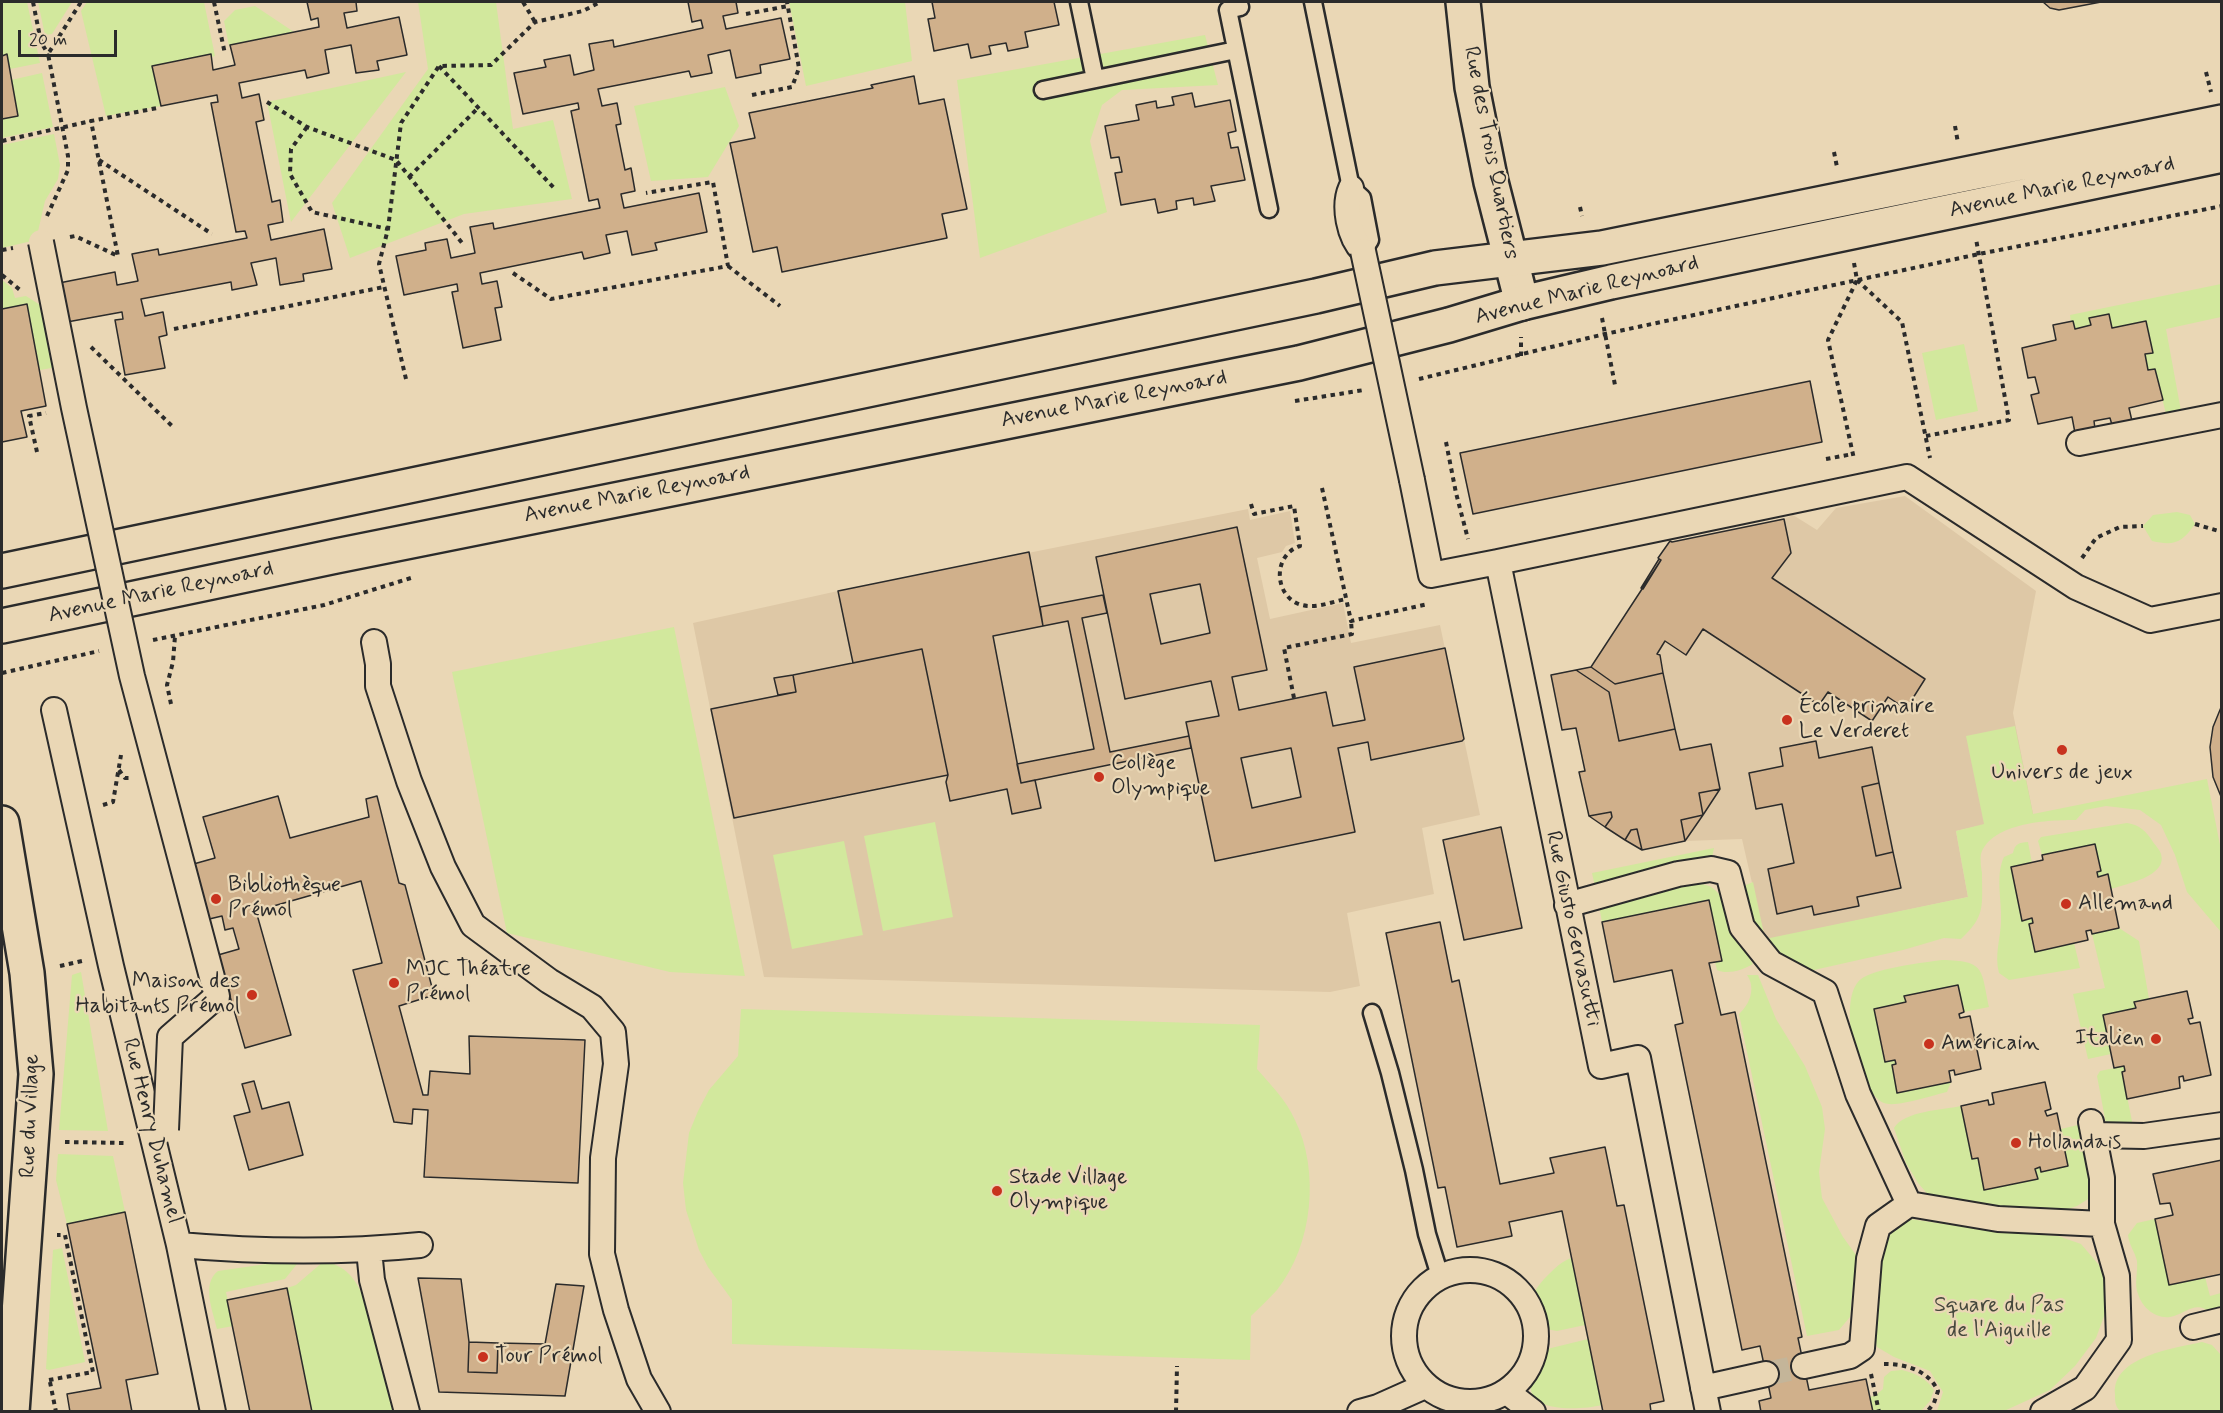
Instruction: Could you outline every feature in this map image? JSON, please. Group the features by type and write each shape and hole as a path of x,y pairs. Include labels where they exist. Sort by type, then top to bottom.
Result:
{"main road":[{"name":"Rue des Trois Quartiers","path":"1463,2 1472,87 1491,182 1522,303"},
{"name":"Avenue Marie Reynoard","path":"2,571 1316,296 1436,268 1602,248 2222,122"},
{"name":"Avenue Marie Reynoard","path":"2,626 336,556 1299,363 1449,325 1522,303 1732,256 2222,155"},
{"name":"Rue du Village","path":"3,830 27,973 36,1074 25,1232 8,1377 12,1412"}],"street":[{"path":"1352,188 1346,200 1354,242 1363,250 1431,575 1907,477 2076,587 2151,620 2222,606"},
{"path":"41,242 132,676 218,996 170,1037 160,1137"},
{"path":"2079,443 2222,415"},
{"name":"Rue Giusto Gervasutti","path":"1486,564 1567,905 1601,1066 1638,1058 1708,1412"},
{"path":"374,642 378,664 378,686 409,781 443,867 473,925 549,981 592,1007 613,1032 616,1064 592,1255 616,1310 639,1379 658,1412"},
{"name":"Rue Henry Duhamel","path":"54,710 108,954 160,1137 213,1412"},
{"path":"1567,905 1678,874 1711,869 1728,873 1742,927 1771,963 1825,993 1858,1094 1909,1204"},
{"path":"2043,1412 2085,1389 2119,1340 2117,1276 2102,1224 2102,1178 2092,1128 2144,1136 2222,1125"},
{"path":"1804,1366 1850,1356 1865,1357 1869,1259 1878,1226 1909,1204 1998,1220 2102,1224"},
{"path":"179,1245 231,1250 369,1250 420,1245"},
{"path":"369,1250 372,1280 407,1412"},
{"path":"1461,1270 1484,1271 1504,1279 1521,1294 1533,1313 1537,1335 1533,1357 1523,1377 1507,1392 1487,1401 1465,1403 1443,1398 1425,1386 1412,1369 1404,1349 1404,1327 1410,1307 1423,1289 1440,1276 1461,1270"},
{"path":"2193,1327 2222,1320"},
{"path":"1703,1388 1766,1374"},
{"path":"1360,1412 1378,1407 1425,1386"},
{"path":"1507,1392 1533,1412"}],"lane":[{"path":"1079,2 1095,79"},
{"path":"1238,2 1240,7 1228,10 1269,208"},
{"path":"1313,2 1352,188"},
{"path":"1043,90 1236,50"},
{"path":"1372,1013 1390,1073 1427,1234 1440,1276"}],"path":[{"path":"33,2 42,42 48,54 68,156 68,170 51,203 41,242"},
{"path":"48,54 81,2"},
{"path":"214,2 225,54"},
{"path":"523,2 535,22"},
{"path":"439,66 491,65 535,22 583,11 600,2"},
{"path":"746,14 787,4 799,68 792,87 752,95"},
{"path":"439,66 554,188"},
{"path":"406,379 379,264 388,229 401,123 439,66"},
{"path":"267,102 307,127 396,160 463,244"},
{"path":"2,141 157,108"},
{"path":"409,177 478,108"},
{"path":"75,236 118,256 91,121"},
{"path":"307,127 291,149 290,174 312,212 388,229"},
{"path":"99,160 212,234"},
{"path":"646,193 713,182 728,266 780,306"},
{"name":"Avenue Marie Reynoard","path":"1547,349 1605,334 1978,254 2222,206"},
{"path":"513,273 551,299 728,266"},
{"path":"1857,280 1902,322 1938,497"},
{"path":"174,329 384,287"},
{"path":"1926,436 2009,420 1987,303"},
{"path":"1828,340 1860,486"},
{"path":"29,417 37,452"},
{"path":"1446,442 1455,493 1486,564"},
{"path":"1826,459 1853,454"},
{"path":"1294,698 1284,648 1352,634 1322,488"},
{"path":"1251,504 1254,514 1294,506 1300,546 1290,550 1279,571 1281,586 1290,598 1295,602 1310,606 1346,599"},
{"path":"2195,524 2222,532"},
{"path":"2066,580 2096,538 2120,527 2143,526"},
{"path":"1351,621 1437,603 1431,575"},
{"name":"Avenue Marie Reynoard","path":"142,643 324,605 362,593"},
{"name":"Avenue Marie Reynoard","path":"2,673 109,649"},
{"path":"27,973 108,954"},
{"path":"59,1141 111,1143"},
{"path":"25,1232 65,1235 93,1372 49,1380"},
{"path":"1879,1412 1865,1357 1900,1364 1919,1371 1933,1381 1938,1391 1934,1403 1927,1412"},
{"path":"1176,1412 1177,1366"}],"shaded area":[{"name":"École primaire Le Verderet","path":"1905,496 2036,591 2013,713 2033,814 1956,831 1968,897 1765,940 1742,839 1685,841 1642,850 1589,816 1579,772 1585,770 1577,733 1575,728 1562,730 1551,675 1591,667 1643,589 1641,588 1670,541 1784,519 1793,515 1817,530 1836,508"},
{"name":"Collège Olympique","path":"1248,509 1250,520 1290,511 1295,543 1286,546 1282,552 1257,558 1270,619 1343,603 1351,643 1440,625 1480,815 1422,828 1434,894 1347,913 1360,986 1330,992 764,977 693,623 838,591"}],"green space":[{"path":"2,2 27,2 40,63 10,69 7,55 2,56"},
{"path":"38,2 72,2 52,34 45,35"},
{"path":"87,2 204,2 215,56 211,57 210,54 153,66 161,106 106,116 81,11"},
{"path":"418,2 496,2 513,129 553,120 572,199 464,214 350,258 332,203 428,69"},
{"path":"789,2 905,2 912,61 806,86"},
{"path":"255,6 294,32 229,46 224,21 235,10"},
{"path":"1205,35 1218,85 1122,90 1102,105 1090,141 1107,212 980,258 957,80"},
{"path":"406,72 291,222 267,102"},
{"path":"42,73 53,127 2,138 2,119 18,116 11,80"},
{"path":"725,87 739,126 708,177 651,181 634,106"},
{"path":"54,134 60,165 58,179 45,201 36,240 2,248 2,145"},
{"path":"2,280 12,288 15,298 26,296 45,308 57,367 40,370 27,304 2,309"},
{"path":"2221,284 2221,317 2166,329 2181,411 2166,414 2155,369 2148,370 2145,354 2152,352 2146,321 2112,328 2109,314 2090,318 2091,325 2075,329 2071,322 2070,315"},
{"path":"1964,344 1978,411 1936,420 1922,353"},
{"path":"2177,512 2190,515 2195,524 2186,535 2172,543 2152,541 2143,526 2153,515"},
{"path":"674,627 745,976 670,972 507,933 452,672"},
{"path":"2015,726 2033,814 2207,779 2221,850 2221,932 2187,892 2175,855 2161,825 2140,810 2106,806 2085,810 2076,820 2037,822 2009,829 1987,843 1981,854 1981,909 1975,923 1961,939 1944,938 1903,950 1814,970 1783,964 1755,933 1742,892 1746,885 1753,882 1765,939 1968,897 1956,831 1984,824 1966,736"},
{"path":"935,822 953,917 883,931 864,836"},
{"path":"2127,823 2136,825 2145,832 2161,854 2158,868 2135,882 2111,889 2108,874 2098,877 2097,872 2101,870 2095,844 2042,855 2038,841 2041,837"},
{"path":"844,841 863,935 792,949 773,855"},
{"path":"2028,842 2032,863 2011,867 2022,920 2032,918 2033,923 2029,925 2034,951 2074,943 2080,968 2009,980 1999,973 1997,953 2001,920 2001,864 2004,857 2013,853 2018,844"},
{"path":"1714,848 1712,858 1595,887 1592,873"},
{"path":"1693,883 1710,887 1720,896 1753,964 1735,971 1717,970 1715,962 1722,960 1709,900 1602,922 1599,906"},
{"path":"2119,928 2139,941 2149,999 2134,1002 2136,1008 2111,1054 2088,1059 2073,994 2105,988 2092,934"},
{"path":"1942,960 1966,962 1979,969 1989,1007 1964,1012 1957,985 1905,996 1906,1002 1874,1009 1884,1061 1895,1060 1896,1064 1892,1066 1897,1092 1951,1082 1947,1092 1906,1103 1884,1103 1874,1095 1858,1064 1850,1024 1850,1005 1854,989 1861,979 1876,972"},
{"path":"81,972 108,1131 59,1130 72,975"},
{"path":"1747,975 1758,975 1776,1019 1805,1066 1822,1107 1825,1129 1819,1172 1822,1198 1843,1237 1856,1255 1850,1317 1839,1330 1807,1336 1739,1014 1746,1006 1750,996 1751,985"},
{"name":"Stade Village Olympique","path":"741,1009 1260,1025 1257,1069 1283,1099 1295,1120 1303,1140 1310,1184 1309,1207 1299,1252 1277,1290 1251,1316 1250,1360 732,1344 732,1300 708,1267 699,1250 686,1210 683,1183 689,1133 698,1111 709,1090 738,1056"},
{"path":"2124,1066 2125,1071 2122,1072 2134,1131 2106,1124 2097,1076 2100,1071"},
{"path":"1961,1106 1972,1159 1978,1158 1985,1190 2037,1179 2035,1169 2040,1167 2041,1172 2068,1166 2061,1129 2082,1124 2092,1185 2088,1199 2077,1206 2055,1213 2033,1215 1931,1198 1918,1183 1906,1163 1894,1128 1899,1122 1915,1115"},
{"path":"58,1154 113,1156 125,1212 67,1224 56,1180"},
{"name":"Square du Pas de l'Aiguille","path":"1910,1219 1992,1231 2058,1236 2081,1244 2099,1265 2107,1287 2106,1311 2096,1338 2075,1366 2050,1390 2004,1411 1937,1411 1943,1392 1930,1371 1894,1357 1877,1347 1871,1320 1878,1259 1890,1228"},
{"path":"2155,1219 2169,1285 2205,1277 2210,1296 2221,1293 2221,1313 2213,1315 2207,1310 2196,1307 2164,1317 2154,1314 2143,1303 2136,1286 2137,1261 2128,1235 2137,1223"},
{"path":"62,1248 85,1362 49,1370 46,1369 53,1250"},
{"path":"1571,1258 1585,1325 1557,1331 1546,1329 1535,1314 1533,1296 1541,1282 1551,1272"},
{"path":"301,1259 285,1279 226,1292 233,1326 217,1329 209,1290 213,1276 218,1271"},
{"path":"324,1261 340,1267 349,1274 365,1300 378,1338 393,1411 312,1411 287,1288 296,1285"},
{"path":"1588,1339 1602,1405 1565,1408 1541,1403 1534,1397 1531,1387 1538,1358 1543,1350"},
{"path":"2202,1342 2212,1345 2221,1355 2221,1411 2120,1411 2118,1409 2115,1394 2117,1381 2134,1362 2162,1351"},
{"path":"1902,1370 1920,1377 1931,1386 1934,1390 1930,1401 1921,1411 1873,1411 1870,1397 1883,1389 1884,1377 1891,1371"}],"building":[{"path":"307,2 356,2 357,11 344,13 347,28 399,17 407,55 377,61 379,70 356,73 351,45 325,50 329,73 307,78 305,70 239,83 242,98 259,94 264,120 256,122 272,202 280,200 283,222 268,225 271,240 324,229 332,269 303,274 304,281 280,285 276,258 251,263 257,285 232,290 231,282 141,299 145,316 163,312 167,335 159,337 165,368 125,375 115,320 123,319 122,312 67,322 59,283 115,272 117,285 138,281 132,254 158,249 159,255 247,238 245,231 236,232 211,103 218,102 217,95 161,106 152,66 211,54 213,70 235,65 230,45 319,27 318,18 311,20"},
{"path":"688,2 736,2 738,13 723,16 726,29 781,18 790,59 760,65 761,73 736,78 730,50 708,55 712,73 691,77 689,71 598,89 602,106 617,103 621,124 616,125 625,170 631,168 635,191 621,194 624,208 699,193 707,232 655,243 657,250 632,255 627,231 606,235 610,253 584,259 582,252 480,273 482,284 497,281 502,307 495,308 501,340 463,348 452,292 458,291 457,284 404,295 396,256 426,250 425,243 447,239 451,258 475,253 470,227 493,223 494,229 600,208 598,199 589,201 571,111 579,109 578,103 523,114 514,73 546,67 544,60 570,55 574,75 594,70 589,44 613,40 614,47 703,28 701,20 692,22"},
{"path":"932,2 1054,2 1059,25 1025,32 1028,47 1008,51 1006,43 989,46 991,54 971,58 968,44 934,51 928,19 935,18"},
{"path":"2043,2 2101,2 2059,10 2050,8"},
{"path":"7,54 18,116 2,119 2,56"},
{"path":"914,76 919,104 944,99 967,209 942,214 947,238 782,272 777,247 753,252 730,143 755,138 749,113 873,88 871,85"},
{"path":"1192,93 1195,107 1230,100 1236,131 1228,133 1231,148 1238,147 1245,180 1211,186 1215,201 1194,205 1193,198 1176,201 1177,209 1158,213 1155,199 1121,205 1115,173 1122,172 1119,157 1111,158 1105,126 1139,120 1136,105 1156,101 1157,108 1174,105 1172,97"},
{"path":"27,304 46,406 21,411 27,437 2,442 2,309"},
{"path":"2109,314 2112,328 2146,321 2153,353 2145,354 2148,370 2155,369 2163,400 2129,408 2132,421 2112,425 2110,418 2094,421 2095,429 2075,433 2072,417 2038,424 2031,395 2039,393 2035,377 2028,378 2022,348 2056,340 2053,325 2073,321 2075,329 2091,325 2089,318"},
{"path":"1810,381 1822,442 1473,514 1460,453"},
{"path":"1784,519 1791,553 1772,578 1925,679 1906,709 1888,697 1872,721 1828,692 1819,705 1703,629 1686,655 1665,641 1657,654 1660,655 1663,673 1615,684 1591,667 1661,560 1658,558 1670,541"},
{"path":"1237,527 1267,670 1232,677 1239,710 1326,692 1333,726 1365,720 1354,667 1445,648 1464,739 1371,760 1368,742 1338,748 1355,832 1215,861 1186,722 1219,716 1211,681 1125,699 1096,557","holes":["1200,584 1210,633 1161,644 1150,594","1291,748 1301,797 1252,808 1241,758"]},
{"path":"1029,552 1043,626 993,636 1021,783 1035,780 1041,808 1012,814 1007,789 950,801 946,782 948,775 922,649 853,663 838,591"},
{"path":"1659,559 1661,560 1643,589 1641,588"},
{"path":"1103,595 1107,613 1082,618 1110,752 1189,736 1191,748 1021,783 1017,764 1094,749 1068,621 1043,626 1040,607"},
{"path":"922,649 948,775 734,818 711,709 796,692 793,675"},
{"path":"1591,667 1615,684 1663,673 1675,729 1619,741 1609,692 1576,670"},
{"path":"1576,670 1609,692 1619,741 1675,729 1680,750 1711,744 1720,789 1699,793 1703,815 1681,820 1685,841 1642,850 1637,829 1631,830 1625,840 1605,827 1612,817 1611,812 1589,816 1579,772 1585,771 1576,728 1562,730 1551,675"},
{"path":"793,675 796,692 778,695 774,678"},
{"path":"2222,705 2222,799 2213,777 2210,747 2213,727"},
{"path":"1816,741 1819,758 1872,747 1879,783 1862,787 1876,856 1893,852 1901,888 1857,897 1859,906 1814,915 1812,906 1777,914 1768,869 1794,863 1782,804 1756,809 1749,773 1783,766 1780,748"},
{"path":"1879,783 1893,852 1876,856 1862,787"},
{"path":"1720,789 1703,815 1699,793"},
{"name":"MJC Théatre Prémol","path":"278,796 290,838 369,817 366,799 377,796 399,883 405,885 434,995 399,1006 423,1095 428,1095 430,1071 470,1074 469,1036 585,1040 578,1183 424,1177 428,1110 413,1109 412,1124 394,1122 353,970 382,963 361,881 256,911 291,1035 245,1048 218,955 239,949 233,928 225,930 222,916 205,920 190,865 215,858 203,817"},
{"path":"1611,812 1612,817 1605,827 1589,816"},
{"path":"1703,815 1685,841 1681,820"},
{"path":"1501,827 1522,928 1464,940 1443,840"},
{"path":"1637,829 1642,850 1625,840 1631,830"},
{"name":"Allemand","path":"2095,844 2101,871 2097,872 2098,877 2108,874 2119,928 2092,934 2091,930 2086,931 2088,940 2035,952 2029,924 2033,923 2032,918 2022,921 2011,867 2043,860 2042,855"},
{"path":"1709,900 1722,961 1709,963 1721,1015 1735,1012 1802,1337 1798,1338 1809,1390 1866,1379 1873,1412 1761,1412 1759,1401 1771,1398 1760,1346 1742,1350 1675,1025 1683,1023 1672,970 1614,982 1602,922"},
{"path":"1440,922 1452,982 1459,980 1500,1184 1554,1173 1550,1158 1605,1147 1617,1206 1624,1205 1664,1401 1650,1404 1651,1412 1603,1412 1562,1211 1509,1222 1512,1236 1457,1247 1445,1187 1438,1188 1386,933"},
{"name":"Américain","path":"1958,985 1964,1012 1959,1014 1960,1018 1970,1016 1981,1069 1955,1075 1954,1070 1949,1071 1951,1082 1897,1093 1892,1065 1896,1064 1895,1060 1885,1062 1874,1009 1906,1002 1904,996"},
{"name":"Italien","path":"2187,991 2193,1018 2188,1019 2190,1024 2200,1022 2211,1075 2184,1081 2183,1076 2179,1077 2180,1088 2127,1099 2122,1072 2125,1071 2124,1066 2114,1068 2103,1015 2136,1008 2134,1002"},
{"path":"254,1081 262,1109 289,1102 303,1155 249,1170 234,1116 250,1112 242,1084"},
{"name":"Hollandais","path":"2045,1082 2051,1109 2045,1111 2047,1116 2057,1113 2068,1166 2041,1172 2040,1167 2035,1169 2038,1179 1984,1190 1978,1158 1972,1159 1961,1106 1988,1100 1989,1105 1994,1104 1992,1093"},
{"path":"2222,1160 2222,1274 2169,1285 2155,1219 2173,1215 2170,1203 2160,1204 2153,1174"},
{"path":"125,1212 158,1374 126,1380 132,1412 70,1412 67,1394 101,1388 67,1224"},
{"path":"418,1278 461,1279 469,1342 468,1372 497,1373 498,1343 545,1344 556,1284 584,1286 565,1396 439,1392"},
{"path":"287,1288 312,1412 250,1412 227,1300"},
{"name":"Tour Prémol","path":"469,1342 498,1343 497,1373 468,1372"}],"tunnel":[{"path":"1766,1374 1804,1366"}],"place":[{"name":"École primaire Le Verderet","path":"1787,720"},
{"name":"Univers de jeux","path":"2062,750"},
{"name":"Collège Olympique","path":"1099,777"},
{"name":"Bibliothèque Prémol","path":"216,899"},
{"name":"Allemand","path":"2066,904"},
{"name":"MJC Théatre Prémol","path":"394,983"},
{"name":"Maison des Habitants Prémol","path":"252,995"},
{"name":"Italien","path":"2156,1039"},
{"name":"Américain","path":"1929,1044"},
{"name":"Hollandais","path":"2016,1143"},
{"name":"Stade Village Olympique","path":"997,1191"},
{"name":"Tour Prémol","path":"483,1357"}]}
